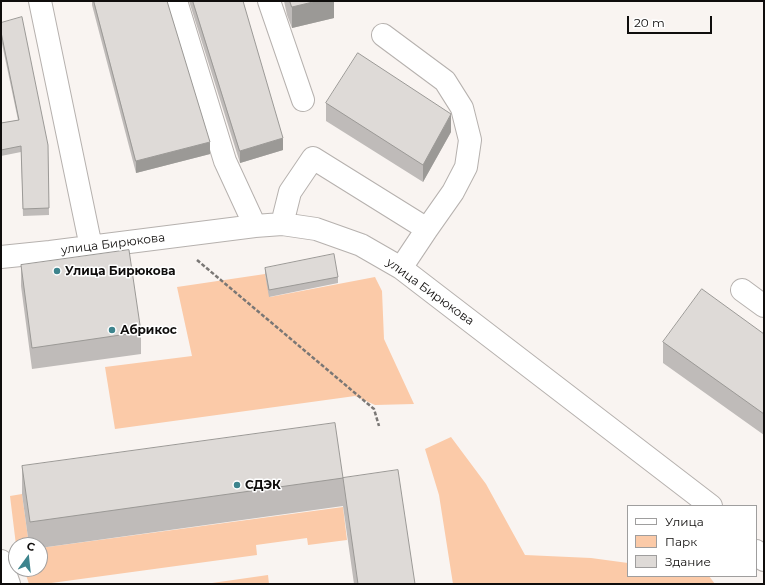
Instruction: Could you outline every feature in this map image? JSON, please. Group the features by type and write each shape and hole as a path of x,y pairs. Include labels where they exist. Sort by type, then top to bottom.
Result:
{"street":[{"path":"176,1 225,160 256,226"},
{"path":"269,1 303,100"},
{"path":"46,3 91,247"},
{"path":"383,35 445,81 462,108 470,140 466,167 453,192 401,268"},
{"path":"282,224 290,192 313,158 427,229"},
{"name":"улица Бирюкова","path":"1,257 256,226 282,224 316,229 361,245 401,268 710,505"},
{"path":"742,290 764,306"},
{"path":"757,552 764,560"},
{"path":"1,561 8,584"}],"path":[{"path":"170,237 374,409 379,426"}],"green space":[{"path":"265,274 270,297 375,277 382,291 384,339 414,404 375,405 355,396 115,429 105,367 192,356 177,287"},
{"path":"451,437 486,484 525,555 591,558 627,563 627,577 710,577 715,584 453,584 439,495 425,449"},
{"path":"22,494 28,537 15,537 10,496"},
{"path":"343,507 347,540 308,545 307,538 256,545 257,555 44,584 29,584 27,577 48,577 48,547"},
{"path":"268,575 269,584 205,584"}],"building":[{"path":"94,1 167,1 210,142 136,161"},
{"path":"193,1 243,1 283,138 240,151"},
{"path":"290,1 317,1 292,7"},
{"path":"22,17 48,145 49,208 23,209 21,146 1,150 1,123 19,120 1,32 1,23"},
{"path":"358,53 451,114 423,165 326,103"},
{"path":"129,250 141,332 32,348 21,265"},
{"path":"334,254 338,277 269,290 265,268"},
{"path":"702,289 764,334 764,414 663,342"},
{"path":"335,423 343,478 30,522 22,466"},
{"path":"398,470 415,584 358,584 343,478"}],"place":[{"name":"Улица Бирюкова","path":"57,271"},
{"name":"Абрикос","path":"112,330"},
{"name":"СДЭК","path":"237,485"}]}
